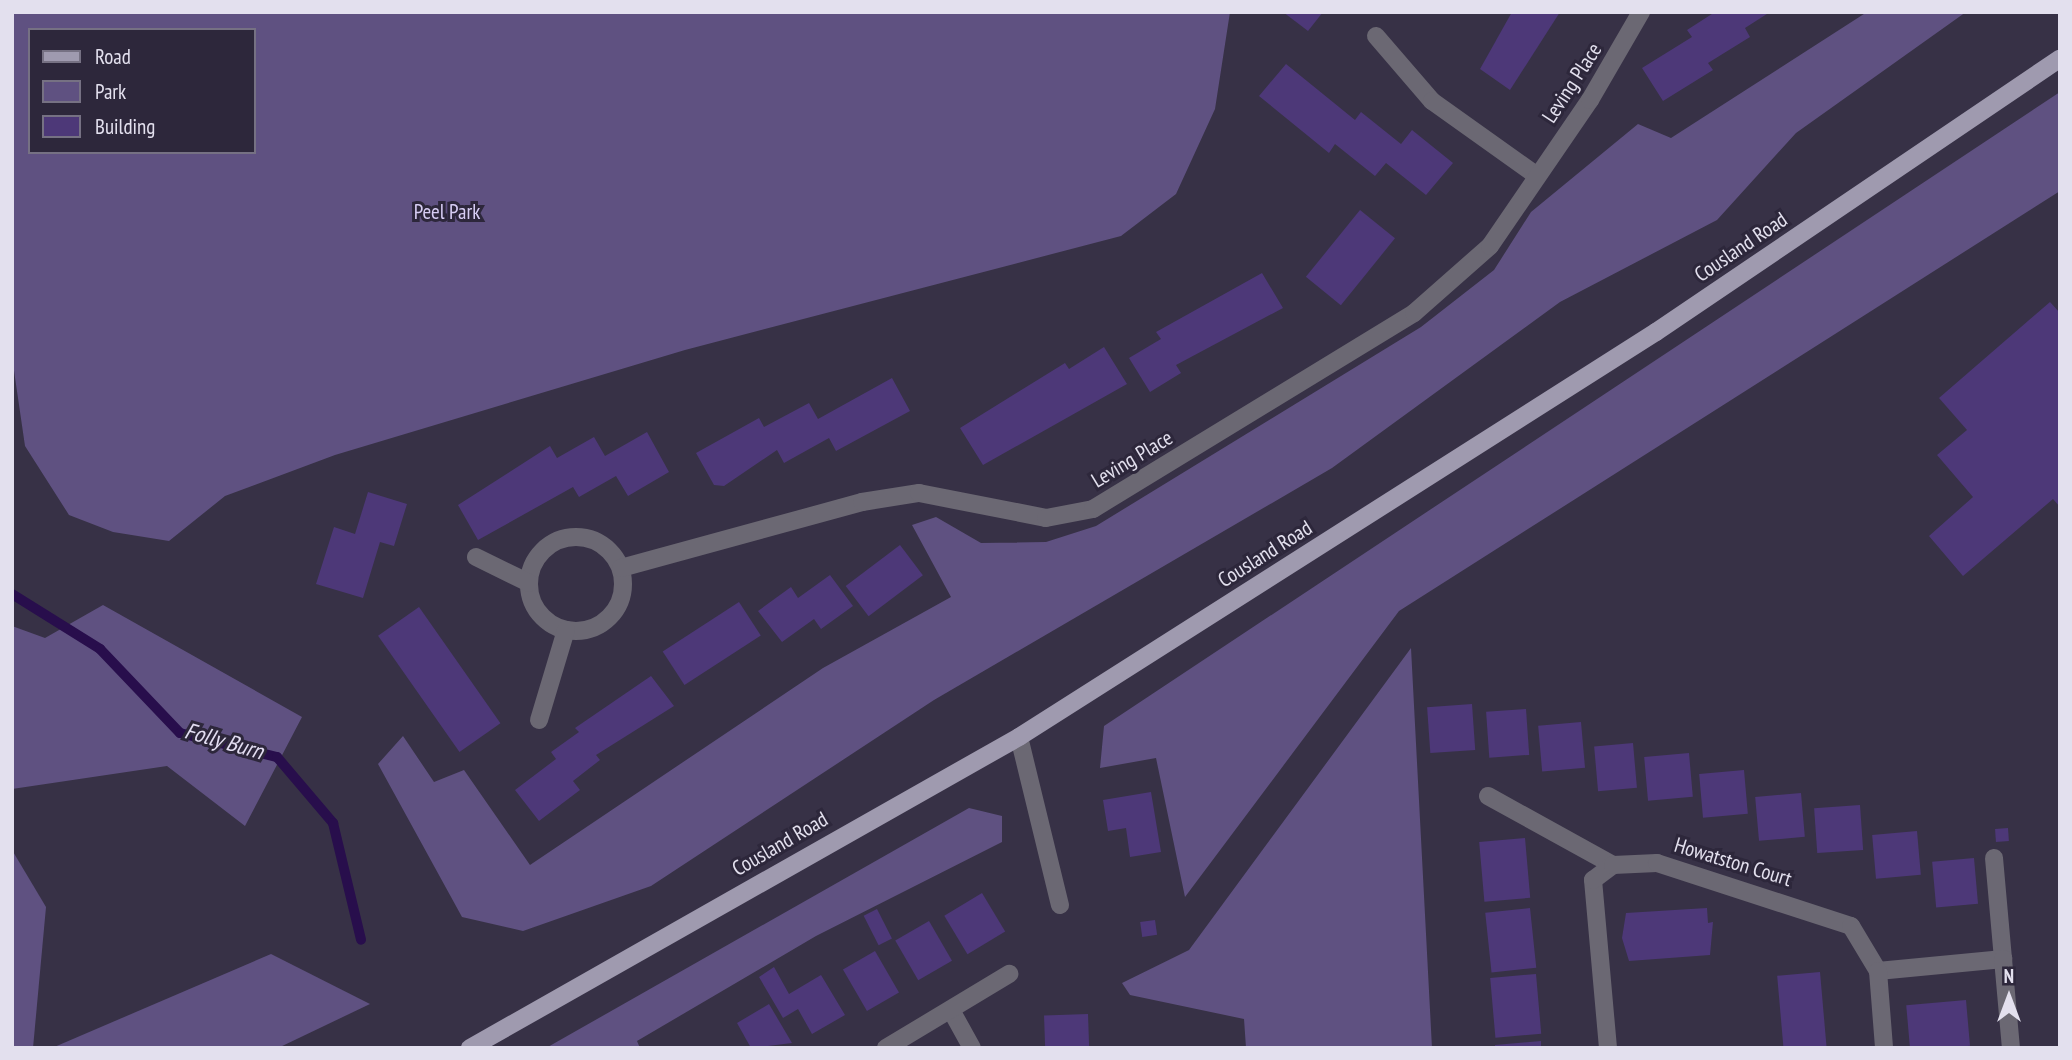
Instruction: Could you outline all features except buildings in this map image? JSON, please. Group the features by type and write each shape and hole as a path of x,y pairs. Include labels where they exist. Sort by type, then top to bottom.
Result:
{"main road":[{"name":"Cousland Road","path":"470,1048 1019,737 1657,332 2060,58"}],"street":[{"name":"Leving Place","path":"621,568 862,502 919,494 1046,518 1093,509 1414,313 1490,246 1538,176 1641,12"},
{"path":"1376,36 1432,101 1538,176"},
{"path":"569,537 601,544 621,568 616,610 594,628 566,630 539,612 529,583 541,553 569,537"},
{"path":"476,557 529,583"},
{"path":"539,720 566,630"},
{"path":"1019,737 1060,905"},
{"path":"1488,796 1613,865 1593,880 1608,1048"},
{"path":"1994,858 2011,1048"},
{"name":"Howatston Court","path":"1613,865 1657,863 1818,912 1852,926 1878,971 1884,1048"},
{"path":"1878,971 2003,960"},
{"path":"886,1048 1009,974"},
{"path":"951,1010 972,1048"}],"green space":[{"name":"Peel Park","path":"12,12 1230,12 1215,109 1176,194 1121,236 685,350 335,455 225,496 169,541 113,532 69,515 25,446 12,357"},
{"path":"1867,12 1966,12 1796,133 1717,220 1560,302 1332,468 934,700 651,886 523,931 462,917 378,764 403,736 434,782 464,770 530,865 823,668 951,597 912,525 936,517 981,543 1046,542 1096,526 1421,327 1494,270 1531,212 1638,124 1671,138"},
{"path":"2060,92 2060,191 1399,611 1185,897 1156,758 1100,768 1104,726"},
{"path":"103,605 302,717 245,826 167,766 12,789 12,626 45,638"},
{"path":"1411,648 1432,1048 1246,1048 1244,1019 1130,995 1122,983 1189,950"},
{"path":"969,808 1002,816 1002,842 816,936 637,1041 640,1048 546,1048"},
{"path":"12,850 46,907 33,1048 12,1048"},
{"path":"271,954 370,1004 278,1048 52,1048"}],"waterway":[{"name":"Folly Burn","path":"12,594 100,649 180,733 277,757 333,823 361,940"}]}
